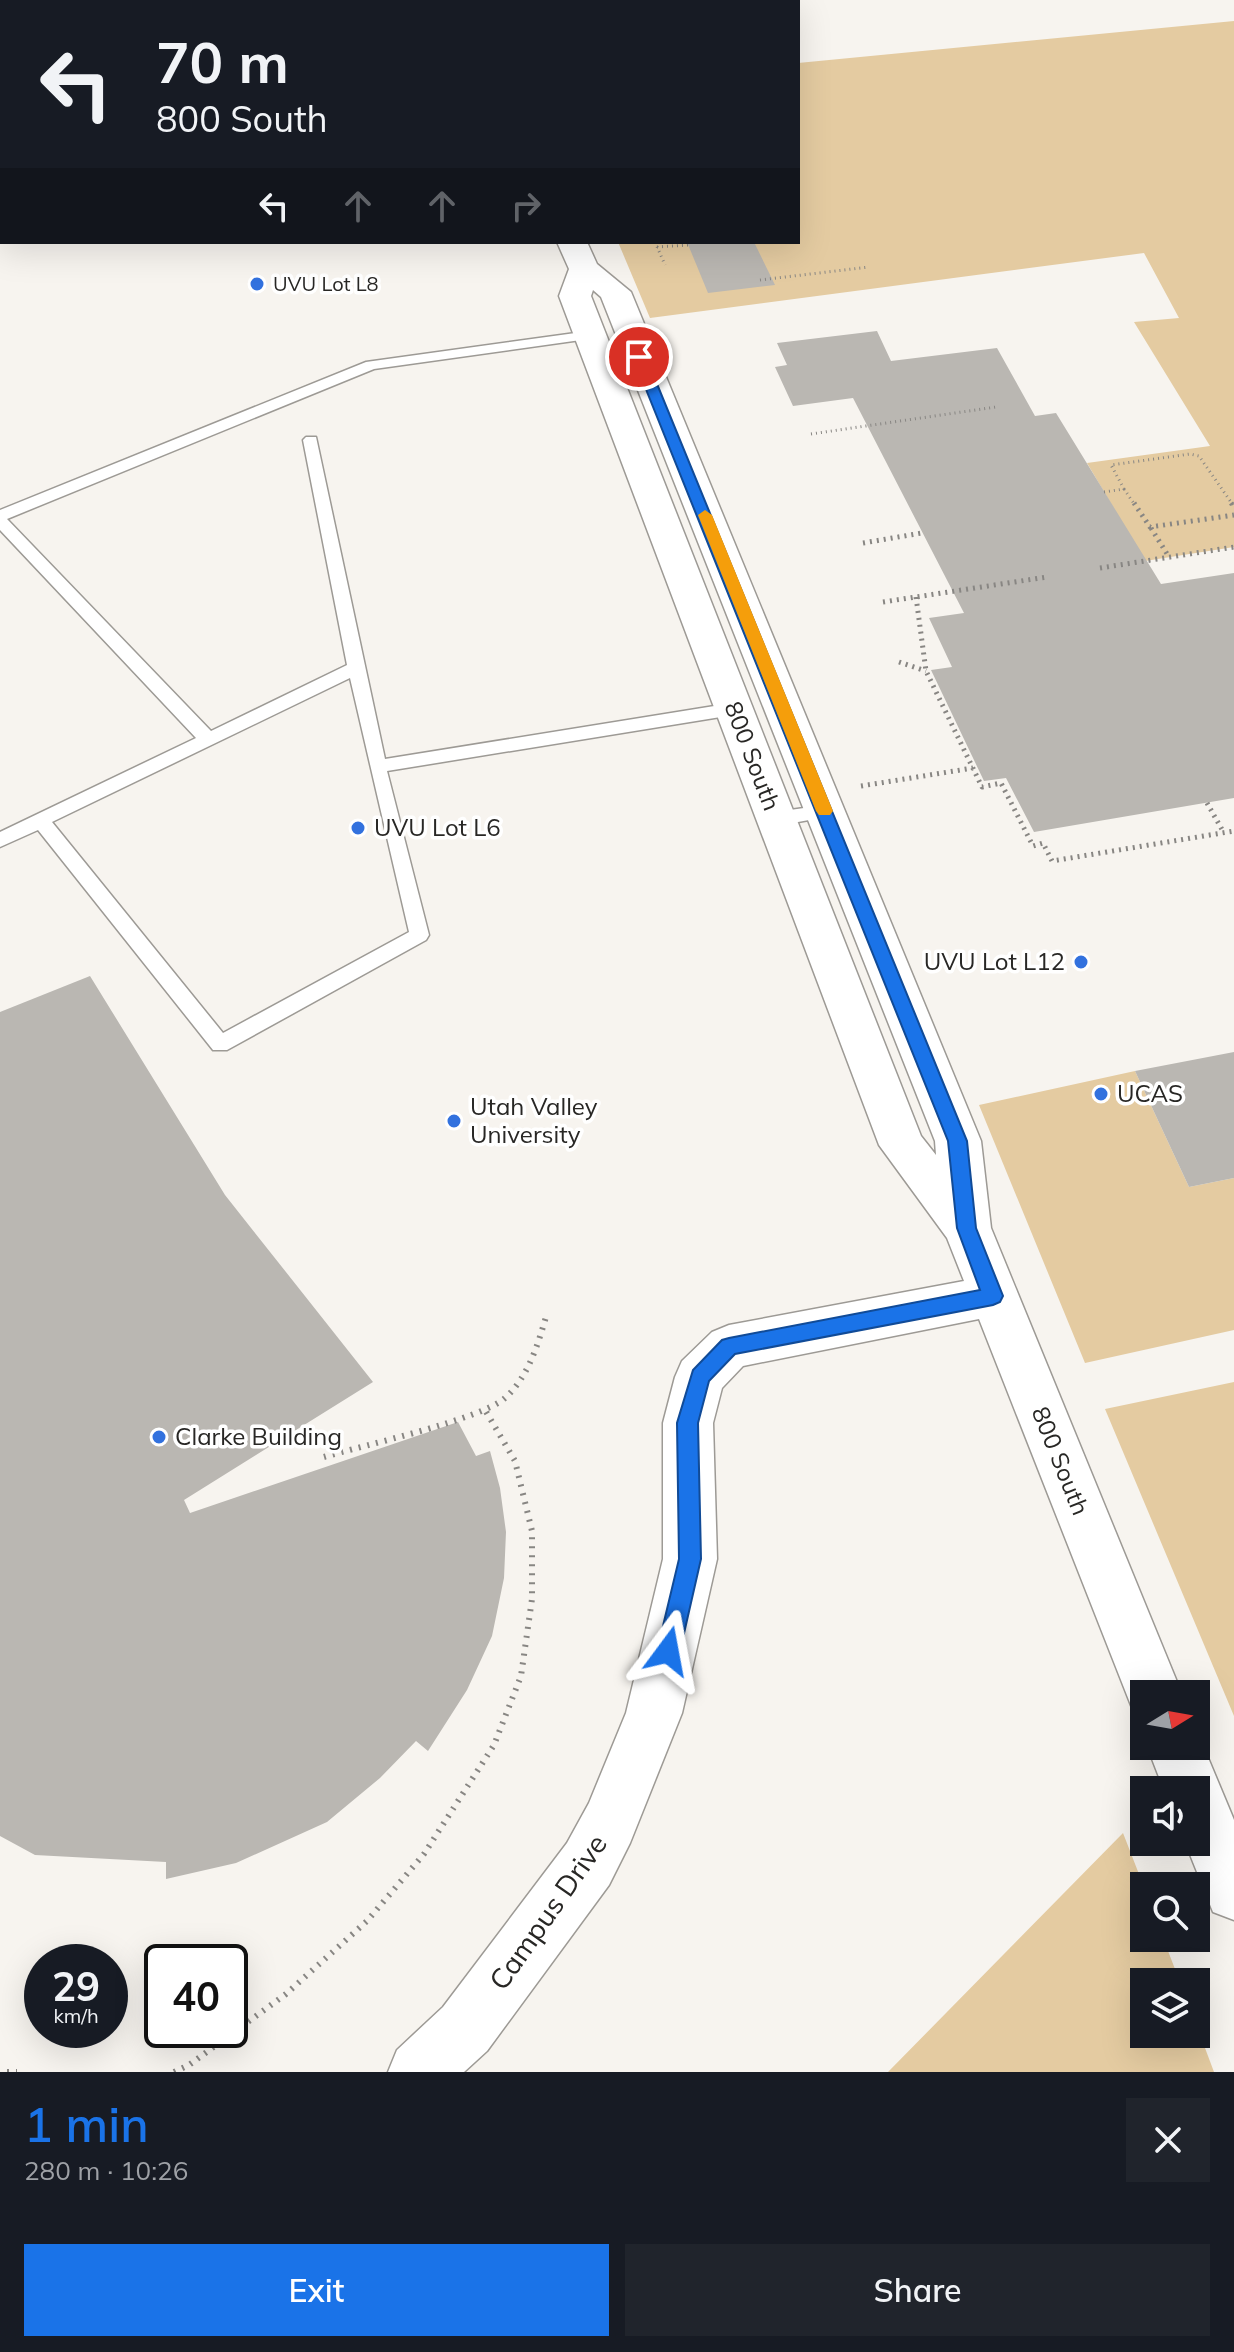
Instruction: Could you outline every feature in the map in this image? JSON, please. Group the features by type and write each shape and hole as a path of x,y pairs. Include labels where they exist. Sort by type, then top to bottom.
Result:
{"street":[{"name":"800 South","path":"578,255 575,296 902,1145 967,1228"},
{"name":"800 South","path":"578,255 615,292 656,399 836,800 958,1141 967,1228 1148,1680"},
{"path":"590,335 615,346 635,391 656,399"},
{"name":"Campus Drive","path":"419,2072 465,2029 588,1864 610,1823 654,1713 690,1559 688,1423 700,1377 729,1347 993,1296"},
{"path":"1210,1832 1234,1891"}],"lane":[{"path":"208,739 0,518 371,365 590,335"},
{"path":"41,821 220,1044 419,935 338,589 311,440"},
{"path":"0,840 356,668"},
{"path":"377,766 733,709"},
{"path":"776,819 836,800"}],"path":[{"path":"665,265 656,245 688,245"},
{"path":"760,280 869,267"},
{"path":"811,434 996,407"},
{"path":"1169,557 1111,465 1190,454 1199,456 1234,507"},
{"path":"1104,492 1124,489"},
{"path":"1150,527 1234,515"},
{"path":"863,543 922,533"},
{"path":"1100,568 1234,547"},
{"path":"883,602 1047,577"},
{"path":"916,597 926,671 935,684 982,787 1001,783 1033,846 1043,843 1052,861 1234,831"},
{"path":"899,662 926,671"},
{"path":"836,800 973,768"},
{"path":"1207,803 1224,833"},
{"path":"324,1457 485,1410 513,1393 528,1371 546,1317"},
{"path":"174,2072 189,2065 286,1994 367,1921 424,1854 494,1745 521,1676 532,1599 532,1531 515,1461 485,1410"},
{"path":"7,2072 17,2072"}],"shaded area":[{"path":"1234,21 1234,547 1145,561 1087,463 1210,446 1134,322 1179,318 1144,253 650,318 619,244 800,244 800,63"},
{"path":"1135,1071 1189,1187 1234,1178 1234,1330 1085,1363 979,1105"},
{"path":"1234,1382 1234,1716 1105,1409"},
{"path":"1123,1833 1138,1872 1130,1872 1130,1952 1168,1952 1175,1968 1130,1968 1130,2048 1205,2048 1214,2072 888,2072"}],"building":[{"path":"688,244 755,244 775,285 708,293"},
{"path":"877,331 891,361 997,348 1035,416 1056,413 1161,584 1234,573 1234,798 1034,832 1006,778 984,781 931,670 952,667 929,618 964,613 853,398 793,406 775,367 787,365 777,343"},
{"name":"Clarke Building","path":"90,976 225,1195 373,1382 184,1500 190,1513 458,1422 476,1456 490,1451 500,1488 506,1532 504,1578 492,1636 467,1690 428,1751 416,1741 380,1778 327,1822 236,1863 166,1879 166,1862 35,1855 0,1836 0,1012"},
{"path":"1234,1052 1234,1178 1189,1187 1135,1071"}],"slow traffic":[{"path":"705,515 824,811"}],"place":[{"name":"UVU Lot L8","path":"257,284"},
{"name":"UVU Lot L6","path":"358,828"},
{"name":"UVU Lot L12","path":"1081,962"},
{"name":"UCAS","path":"1101,1094"},
{"name":"Utah Valley University","path":"454,1121"},
{"name":"Clarke Building","path":"159,1437"}],"route":[{"path":"639,357 958,1141 967,1228 993,1296 729,1347 700,1377 688,1423 690,1559 668,1651"}]}
